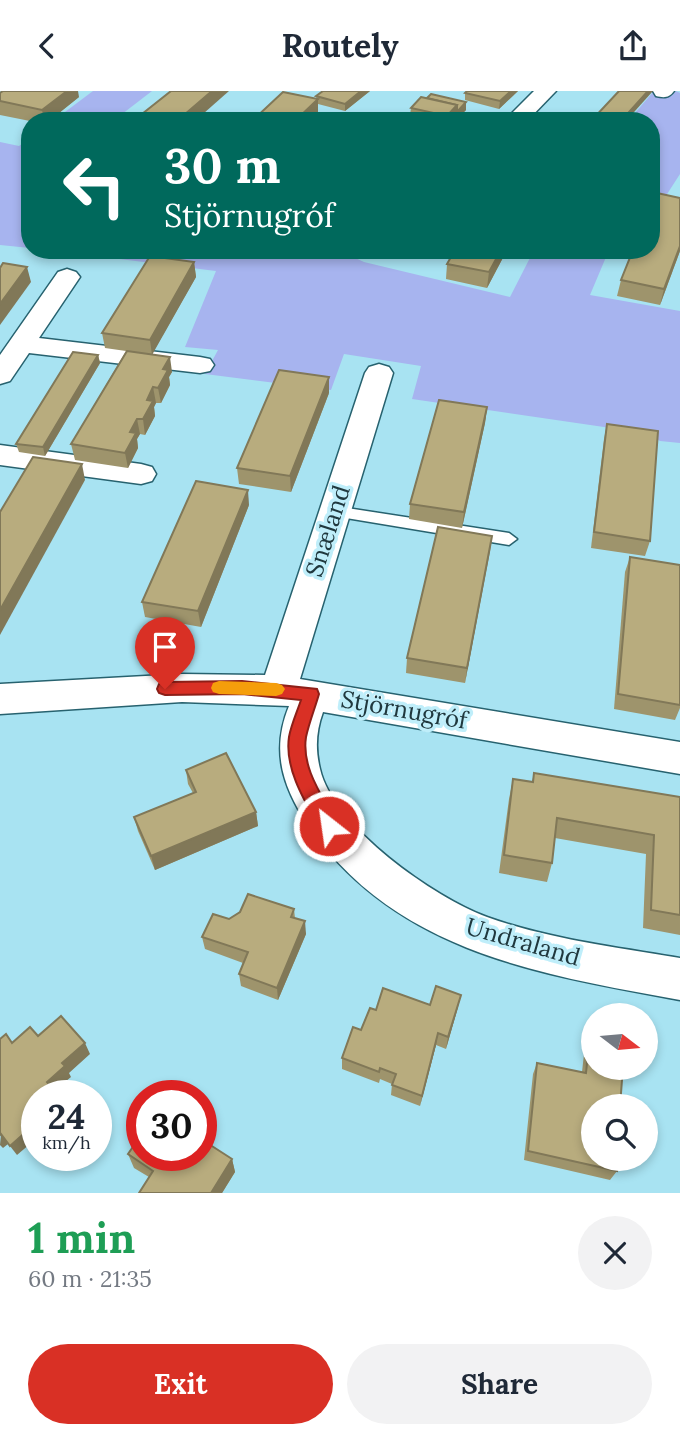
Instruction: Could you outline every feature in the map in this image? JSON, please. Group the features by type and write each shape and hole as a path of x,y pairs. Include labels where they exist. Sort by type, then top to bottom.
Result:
{"street":[{"path":"524,112 546,91"},
{"path":"0,375 67,277"},
{"path":"21,344 200,365"},
{"name":"Snæland","path":"296,692 286,661 379,373"},
{"path":"0,455 141,474"},
{"name":"Stjörnugróf","path":"0,699 170,688 296,692 680,758"},
{"name":"Undraland","path":"296,692 300,765 309,793 329,826 402,891 480,935 547,954 680,979"}],"lane":[{"path":"334,511 509,539"}],"shaded area":[{"path":"93,91 152,91 125,112 65,112"},
{"path":"654,91 671,96 676,91 680,93 680,174 660,205 660,112 636,112"},
{"path":"0,142 21,145 21,247 0,245"},
{"path":"119,259 358,259 510,297 529,259 605,259 590,295 680,311 680,443 660,441 645,433 412,399 421,366 344,354 331,390 205,374 218,350 185,347 216,271"}],"building":[{"path":"67,91 42,110 0,101 0,93"},
{"path":"171,91 212,91 188,112 145,112"},
{"path":"323,91 361,91 345,104 316,96"},
{"path":"511,91 500,101 465,93"},
{"path":"619,91 648,91 629,112 599,112"},
{"path":"283,92 318,99 304,112 262,112"},
{"path":"431,94 466,102 457,112 457,105 427,98"},
{"path":"421,97 457,105 451,112 429,112 411,108"},
{"path":"660,194 680,198 680,246 664,289 621,280 629,259 660,259"},
{"path":"148,259 194,262 150,340 102,333"},
{"path":"450,259 496,259 489,272 447,264"},
{"path":"3,263 27,267 0,304 0,268"},
{"path":"127,351 170,357 163,369 168,370 158,388 153,387 147,400 153,401 143,419 137,419 130,432 136,433 125,453 71,444"},
{"path":"73,352 98,355 43,447 16,444"},
{"path":"279,370 329,377 290,476 237,468"},
{"path":"439,400 487,407 464,512 410,504"},
{"path":"607,424 658,431 650,541 594,532"},
{"path":"33,457 82,464 0,610 0,512"},
{"path":"196,481 248,490 198,611 142,602"},
{"path":"438,527 492,536 467,668 407,658"},
{"path":"630,557 680,565 680,705 618,694"},
{"path":"226,753 256,812 151,856 134,817 196,792 186,770"},
{"path":"534,773 680,797 680,915 651,910 654,835 557,818 552,863 504,855 513,779 533,782"},
{"path":"248,894 294,909 291,917 305,921 277,988 239,974 248,952 202,937 213,914 229,919 240,912"},
{"path":"436,986 461,995 448,1037 438,1033 422,1096 392,1085 396,1074 380,1068 379,1072 342,1058 353,1027 361,1030 370,1008 376,1010 383,988 430,1005"},
{"path":"61,1016 85,1043 62,1063 65,1066 49,1080 21,1080 21,1136 10,1146 0,1135 0,1039 6,1034 12,1043 30,1027 38,1036"},
{"path":"537,1063 581,1072 581,1080 622,1080 621,1094 581,1094 581,1163 528,1151"},
{"path":"217,1149 232,1159 211,1193 139,1193 153,1171 217,1171"}],"slow traffic":[{"path":"219,688 276,689"}],"route":[{"path":"165,689 242,688 311,694 297,739 300,765 309,793 329,826"}]}
